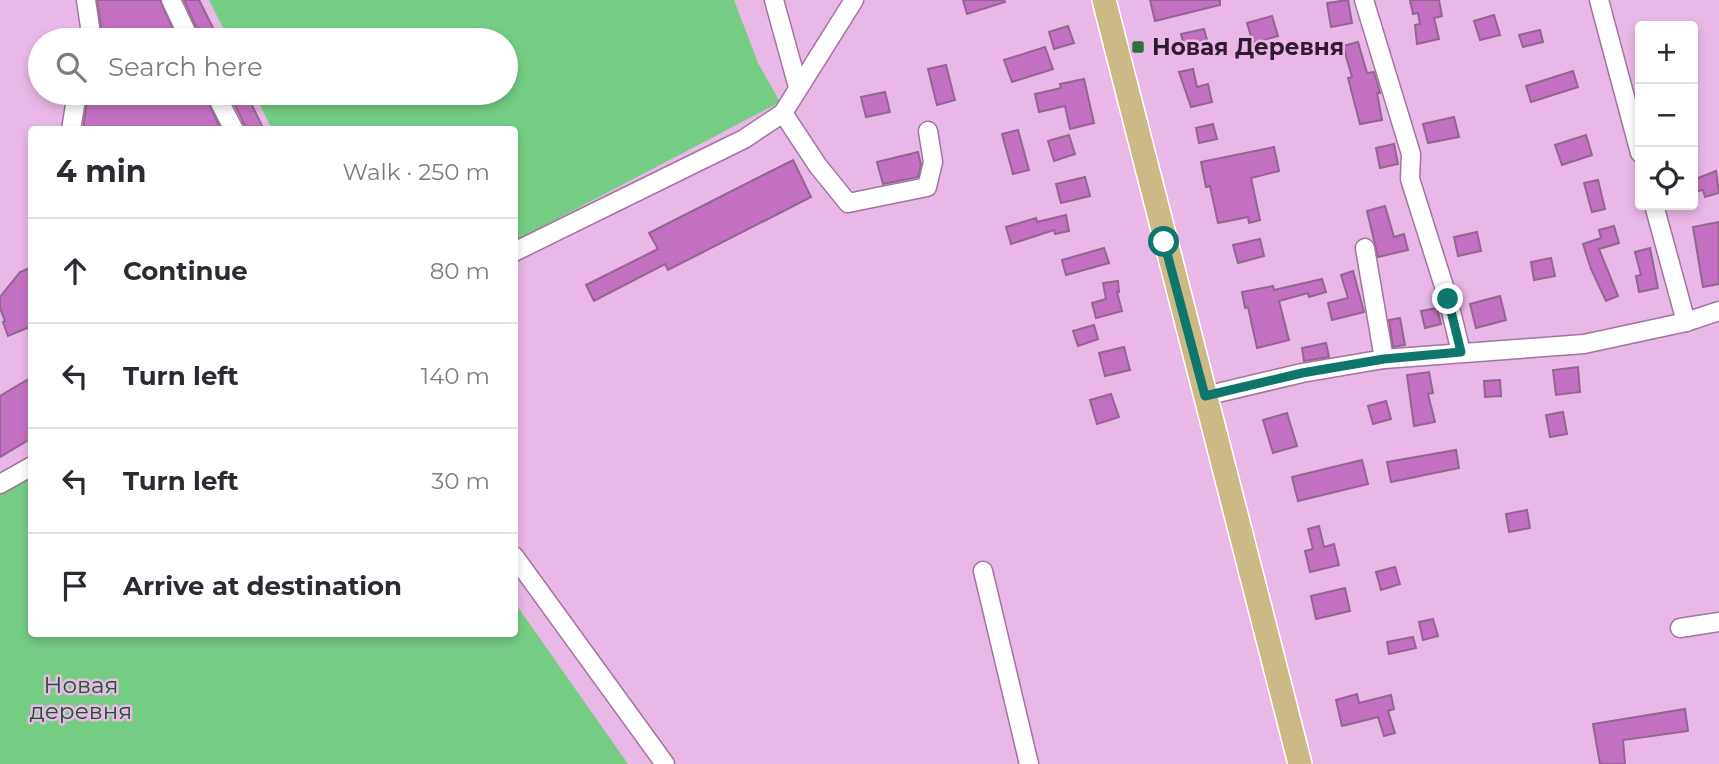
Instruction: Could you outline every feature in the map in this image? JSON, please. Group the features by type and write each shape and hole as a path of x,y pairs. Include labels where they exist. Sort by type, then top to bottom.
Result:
{"main road":[{"path":"1104,0 1300,764"}],"street":[{"path":"86,0 90,28"},
{"path":"172,0 185,28"},
{"path":"774,0 798,87"},
{"path":"518,250 744,139 783,113 854,0"},
{"path":"1364,0 1411,154 1410,179 1448,299 1461,352"},
{"path":"1599,0 1638,147"},
{"path":"72,126 75,105"},
{"path":"221,105 232,126"},
{"path":"783,113 818,166 848,203 927,187 933,162 928,131"},
{"path":"1655,210 1686,322"},
{"path":"1365,248 1384,359"},
{"path":"1205,396 1302,373 1384,359 1584,344 1686,322 1719,311"},
{"path":"0,484 28,468"},
{"path":"518,562 665,764"},
{"path":"983,571 1029,764"},
{"path":"1680,628 1719,622"}],"green space":[{"path":"209,0 734,0 758,63 780,102 518,239 518,126 270,126 260,105 518,105 518,28 223,28"},
{"name":"Новая деревня","path":"28,473 28,637 518,637 518,607 628,764 0,764 0,488"}],"building":[{"path":"97,0 160,0 173,28 101,28"},
{"path":"184,0 199,0 213,28 197,28"},
{"path":"963,0 1004,0 1005,2 967,14"},
{"path":"1150,0 1220,0 1220,5 1155,21"},
{"path":"1348,0 1352,23 1331,27 1327,3"},
{"path":"1410,0 1439,0 1442,16 1434,18 1439,39 1417,44 1415,25 1420,24 1418,13 1413,14"},
{"path":"1494,15 1500,35 1480,40 1474,21"},
{"path":"1272,16 1278,36 1253,43 1247,23"},
{"path":"1068,26 1074,43 1054,49 1049,32"},
{"path":"1204,29 1207,40 1184,46 1181,34"},
{"path":"1540,30 1543,42 1523,47 1519,35"},
{"path":"1358,42 1367,73 1374,72 1380,93 1377,93 1382,120 1360,124 1348,78 1352,77 1343,46"},
{"path":"1045,47 1053,69 1012,82 1004,60"},
{"path":"946,65 955,100 937,105 928,69"},
{"path":"1193,69 1197,87 1208,84 1212,102 1191,107 1179,72"},
{"path":"1573,71 1578,87 1531,102 1526,86"},
{"path":"1084,79 1094,123 1070,129 1065,106 1039,112 1035,94 1061,88 1060,84"},
{"path":"885,92 890,112 866,117 861,97"},
{"path":"86,105 210,105 219,126 84,126"},
{"path":"235,105 252,105 262,126 245,126"},
{"path":"1454,117 1459,137 1428,143 1423,124"},
{"path":"1213,124 1217,139 1199,143 1196,128"},
{"path":"1018,130 1029,170 1013,174 1002,134"},
{"path":"1069,135 1075,154 1054,161 1048,141"},
{"path":"1586,135 1592,155 1562,165 1555,145"},
{"path":"1394,144 1398,164 1380,168 1376,148"},
{"path":"1274,147 1279,171 1251,178 1260,220 1249,223 1248,217 1218,223 1210,186 1206,187 1201,162"},
{"path":"918,152 921,165 918,177 883,184 877,162"},
{"path":"793,160 811,197 668,270 665,264 594,301 586,285 658,249 649,233"},
{"path":"1716,171 1719,193 1705,197 1703,190 1698,191 1698,178"},
{"path":"1085,177 1090,196 1061,203 1056,184"},
{"path":"1598,180 1605,209 1592,212 1584,183"},
{"path":"1385,206 1394,237 1404,234 1408,250 1378,257 1367,211"},
{"path":"1066,215 1069,231 1055,234 1054,230 1011,244 1006,227 1036,218 1037,222"},
{"path":"1719,222 1719,284 1703,287 1693,227"},
{"path":"1614,226 1619,243 1599,249 1618,296 1606,301 1583,244 1601,238 1599,230"},
{"path":"1477,232 1481,251 1458,256 1454,237"},
{"path":"1260,239 1264,256 1238,263 1233,245"},
{"path":"1104,248 1109,263 1066,275 1062,260"},
{"path":"1650,248 1658,288 1639,292 1636,276 1641,275 1635,252"},
{"path":"1551,258 1555,276 1534,280 1531,262"},
{"path":"28,269 28,328 8,336 0,308 0,297 20,272"},
{"path":"1353,271 1364,312 1332,320 1328,303 1348,298 1341,275"},
{"path":"1322,279 1326,292 1309,297 1308,293 1279,301 1289,340 1257,348 1242,292 1273,286 1274,290"},
{"path":"1118,281 1117,292 1122,311 1096,318 1092,303 1106,299 1103,283"},
{"path":"1500,296 1506,320 1476,328 1470,304"},
{"path":"1437,308 1441,324 1425,328 1421,311"},
{"path":"1400,318 1405,345 1393,347 1389,320"},
{"path":"1094,325 1098,339 1078,346 1073,331"},
{"path":"1326,343 1329,357 1304,361 1302,348"},
{"path":"1124,347 1130,370 1105,376 1099,353"},
{"path":"1578,367 1580,392 1556,395 1553,370"},
{"path":"1429,372 1433,393 1428,394 1435,422 1414,426 1407,375"},
{"path":"28,379 28,440 0,457 0,396"},
{"path":"1500,380 1501,396 1485,397 1484,381"},
{"path":"1111,394 1119,417 1097,424 1090,400"},
{"path":"1386,401 1391,419 1373,424 1368,406"},
{"path":"1563,412 1567,434 1550,437 1546,415"},
{"path":"1287,413 1297,446 1273,453 1263,420"},
{"path":"1456,450 1459,468 1391,482 1387,462"},
{"path":"1362,460 1368,484 1298,501 1292,477"},
{"path":"1527,510 1530,528 1509,532 1506,514"},
{"path":"1319,526 1324,547 1334,544 1339,565 1310,572 1305,551 1313,549 1308,529"},
{"path":"1395,567 1400,584 1381,590 1376,572"},
{"path":"1345,588 1350,611 1316,619 1311,596"},
{"path":"1433,619 1438,636 1423,640 1419,622"},
{"path":"1413,637 1416,648 1389,654 1387,642"},
{"path":"1357,694 1359,703 1391,695 1394,709 1388,711 1395,733 1384,736 1378,717 1342,726 1336,700"},
{"path":"1685,709 1688,731 1623,740 1625,764 1600,764 1593,724"}],"place":[{"name":"Новая Деревня","path":"1138,47"}],"route":[{"path":"1164,242 1205,396 1302,373 1384,359 1461,352 1448,299"}]}
